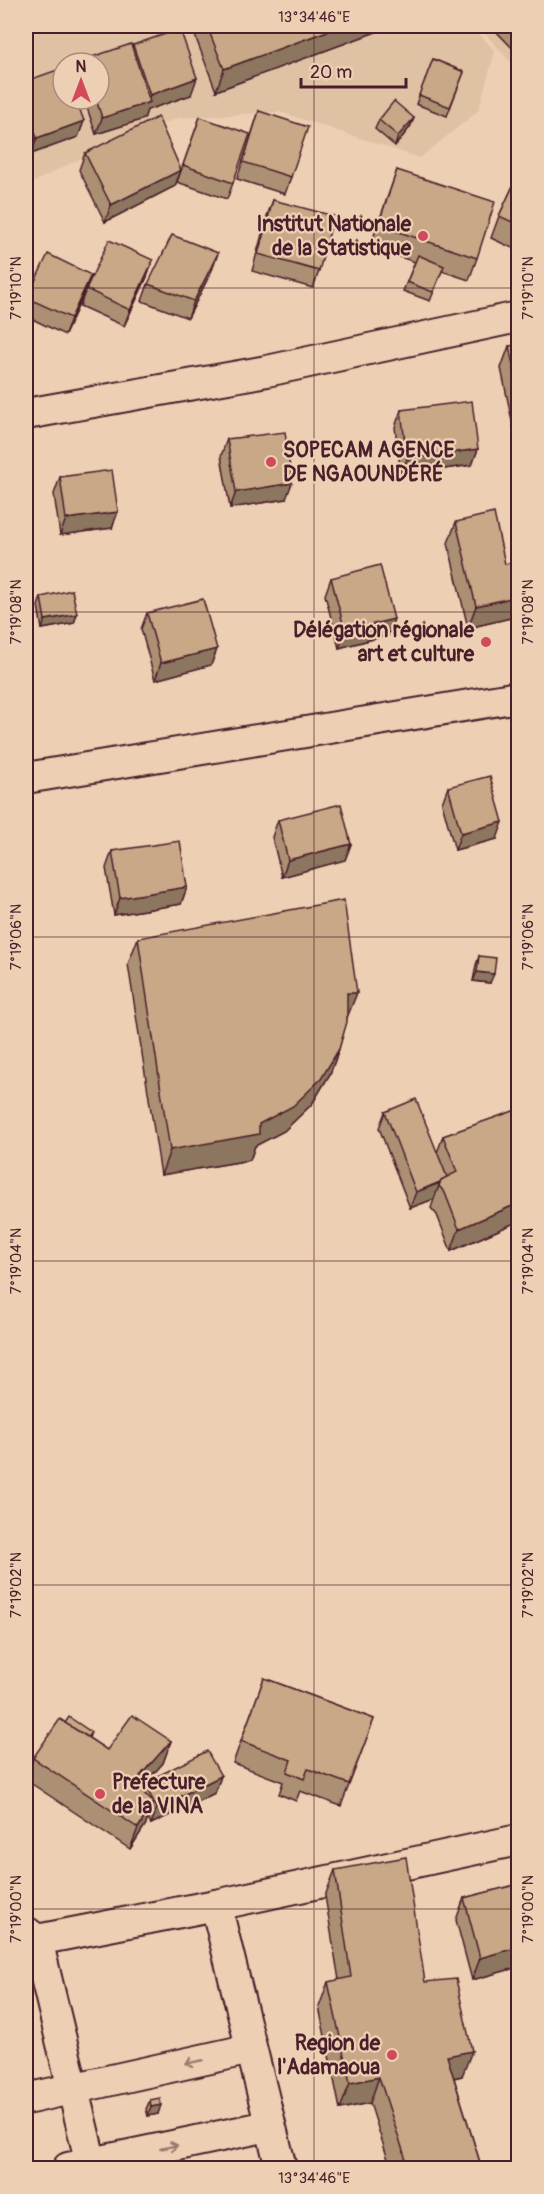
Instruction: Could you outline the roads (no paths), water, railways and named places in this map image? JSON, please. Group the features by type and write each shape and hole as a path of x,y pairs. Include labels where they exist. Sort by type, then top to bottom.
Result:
{"street":[{"path":"26,414 267,371 519,317"},
{"path":"26,778 519,697"},
{"path":"268,2126 84,2167 71,2088 31,1936 216,1905 519,1840"},
{"path":"216,1905 268,2126 281,2169"},
{"path":"26,2099 251,2049"}],"place":[{"name":"Institut Nationale de la Statistique","path":"423,236"},
{"name":"SOPECAM AGENCE DE NGAOUNDÉRÉ","path":"271,462"},
{"name":"Délégation régionale art et culture","path":"486,642"},
{"name":"Prefecture de la VINA","path":"100,1794"},
{"name":"Region de l'Adamaoua","path":"392,2055"}]}
